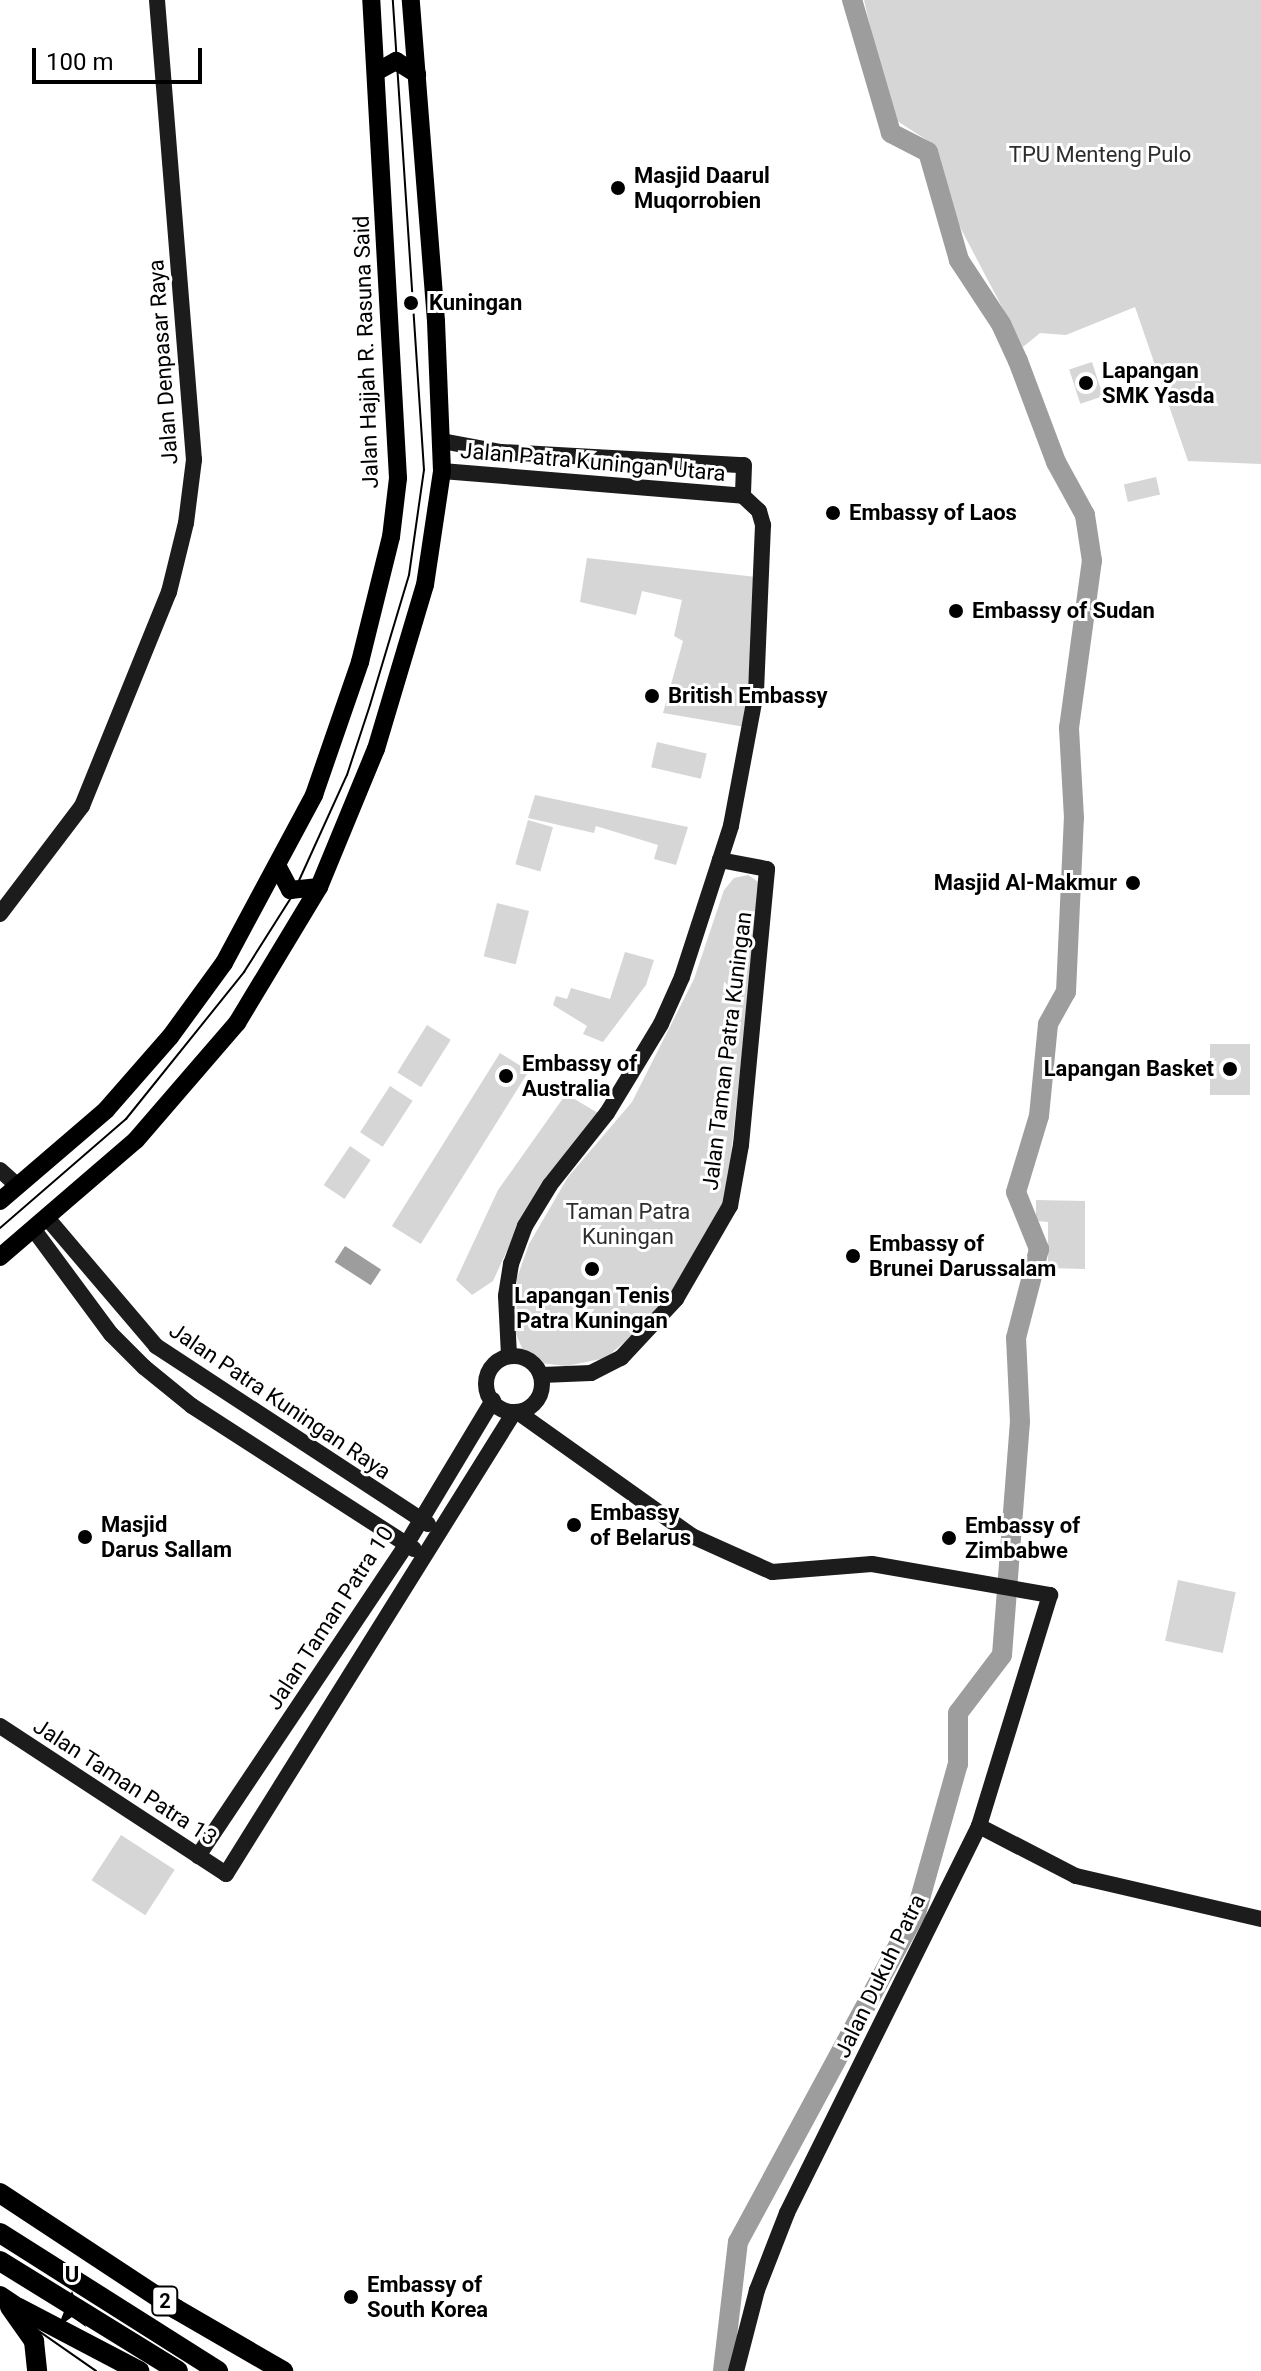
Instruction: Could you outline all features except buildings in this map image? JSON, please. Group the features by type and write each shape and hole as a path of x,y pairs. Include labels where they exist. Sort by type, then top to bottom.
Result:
{"highway":[{"name":"2","path":"0,2193 280,2370"},
{"path":"0,2233 218,2371"},
{"path":"0,2261 178,2371"},
{"path":"8,2301 34,2341 37,2371"},
{"path":"8,2301 113,2371"},
{"path":"8,2301 139,2371"}],"main road":[{"name":"Jalan Hajjah R. Rasuna Said","path":"1,1200 67,1147 150,1062 224,963 279,869 314,795 360,662 396,501 396,401 371,0"},
{"path":"0,1257 136,1140 200,1068 274,969 319,887 357,803 412,634 432,555 442,471 411,0"},
{"path":"376,72 396,61 417,74"},
{"path":"279,869 290,890 319,887"}],"street":[{"name":"Jalan Denpasar Raya","path":"0,914 82,806 169,592 186,523 194,460 157,0"},
{"name":"Jalan Patra Kuningan Utara","path":"442,441 501,452 744,465 743,496 442,471"},
{"name":"Jalan Taman Patra Kuningan","path":"509,1356 506,1296 511,1264 525,1226 550,1185 607,1113 661,1024 682,977 739,801 756,692 763,525 754,504 743,496"},
{"name":"Jalan Taman Patra Kuningan","path":"542,1375 591,1373 621,1358 676,1299 719,1231 740,1156 767,869 720,860"},
{"path":"0,1170 18,1186"},
{"path":"41,1224 111,1334 144,1367 192,1406 426,1555"},
{"name":"Jalan Patra Kuningan Raya","path":"41,1224 156,1346 440,1531"},
{"path":"509,1356 542,1375 541,1395 516,1414 493,1400 487,1370 496,1359 509,1356"},
{"name":"Jalan Taman Patra 10","path":"198,1856 406,1545 493,1400"},
{"name":"Jalan Taman Patra 10","path":"226,1874 516,1414"},
{"name":"Jalan Dukuh Patra","path":"516,1414 692,1536 772,1572 872,1564 990,1582 1050,1595 979,1826 787,2213 757,2290 736,2371"},
{"name":"Jalan Taman Patra 13","path":"0,1726 226,1874"},
{"path":"979,1826 1076,1876 1261,1919"}],"green space":[{"name":"TPU Menteng Pulo","path":"864,0 1261,0 1261,464 1188,461 1135,307 1066,335 1040,333 1023,347 950,208 933,144 891,117"},
{"name":"Lapangan SMK Yasda","path":"1092,362 1103,396 1080,404 1069,369"},
{"path":"1156,477 1160,495 1128,502 1124,484"},
{"path":"587,558 756,577 745,727 663,713 683,641 674,636 682,600 642,591 636,615 580,602"},
{"path":"657,742 707,753 701,779 651,767"},
{"path":"535,795 688,827 676,865 654,859 658,845 596,826 594,833 528,818"},
{"path":"528,820 553,827 540,871 515,864"},
{"name":"Taman Patra Kuningan","path":"748,875 760,883 726,1202 709,1238 653,1317 606,1358 566,1366 540,1363 524,1353 516,1334 517,1278 529,1244 568,1177 632,1102 694,979 724,890 734,878"},
{"path":"497,903 529,911 516,964 484,956"},
{"path":"625,952 654,960 646,985 603,1042 583,1034 587,1026 553,1005 556,996 567,999 571,988 610,999"},
{"path":"427,1025 451,1040 421,1087 397,1072"},
{"name":"Lapangan Basket","path":"1210,1044 1250,1044 1250,1095 1210,1095"},
{"path":"500,1053 529,1071 421,1244 392,1226"},
{"path":"390,1086 413,1101 383,1147 360,1132"},
{"path":"566,1094 598,1113 522,1218 493,1281 472,1295 456,1280 498,1190"},
{"path":"350,1146 371,1160 344,1199 324,1185"},
{"path":"1036,1200 1085,1201 1085,1269 1048,1268 1048,1222 1036,1221"},
{"path":"1178,1580 1236,1592 1223,1653 1165,1641"},
{"path":"121,1835 175,1870 145,1915 92,1880"}],"shaded area":[{"path":"345,1246 381,1269 371,1285 335,1262"}],"waterway":[{"path":"723,2371 738,2242 916,1913 958,1764 958,1713 1002,1655 1020,1422 1016,1338 1039,1249 1016,1192 1039,1116 1048,1024 1066,992 1074,818 1069,728 1092,561 1085,515 1056,462 1018,361 1001,324 959,260 928,152 891,133 852,0"}],"tram line":[{"path":"0,1228 126,1119 244,972 292,896 347,775 370,705 409,575 424,470 393,0"},
{"path":"0,2304 96,2371"}],"place":[{"name":"Masjid Daarul Muqorrobien","path":"618,188"},
{"name":"Kuningan","path":"411,303"},
{"name":"Lapangan SMK Yasda","path":"1086,383"},
{"name":"Embassy of Laos","path":"833,513"},
{"name":"Embassy of Sudan","path":"956,611"},
{"name":"British Embassy","path":"652,696"},
{"name":"Masjid Al-Makmur","path":"1133,883"},
{"name":"Lapangan Basket","path":"1230,1069"},
{"name":"Embassy of Australia","path":"506,1076"},
{"name":"Embassy of Brunei Darussalam","path":"853,1256"},
{"name":"Lapangan Tenis Patra Kuningan","path":"592,1269"},
{"name":"Embassy of Belarus","path":"574,1525"},
{"name":"Masjid Darus Sallam","path":"85,1537"},
{"name":"Embassy of Zimbabwe","path":"949,1538"},
{"name":"Embassy of South Korea","path":"351,2297"}]}
